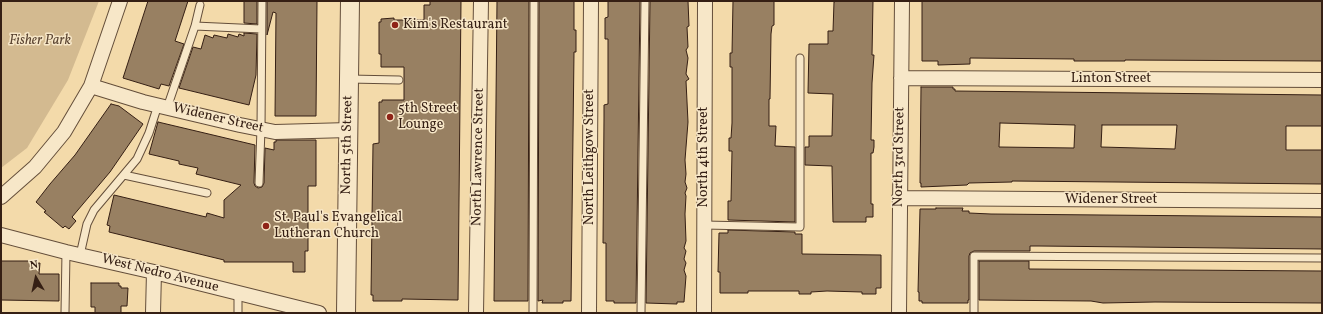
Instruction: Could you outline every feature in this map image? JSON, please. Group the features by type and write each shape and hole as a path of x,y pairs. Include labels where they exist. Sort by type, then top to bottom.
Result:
{"street":[{"path":"1,197 35,167 64,132 91,86 120,1"},
{"name":"North 5th Street","path":"346,313 350,1"},
{"name":"North Lawrence Street","path":"476,313 481,1"},
{"name":"North Leithgow Street","path":"589,313 591,1"},
{"name":"North 4th Street","path":"704,313 705,1"},
{"name":"North 3rd Street","path":"898,313 902,1"},
{"name":"Linton Street","path":"901,78 1322,80"},
{"name":"Widener Street","path":"91,86 162,106 275,132 348,130"},
{"name":"Widener Street","path":"899,198 1322,201"},
{"name":"West Nedro Avenue","path":"1,235 319,313"},
{"path":"153,313 154,272"}],"lane":[{"path":"259,183 262,1"},
{"path":"533,313 534,1"},
{"path":"641,313 645,1"},
{"path":"80,255 87,224 94,210 142,151 195,26 200,5"},
{"path":"195,26 261,29"},
{"path":"704,225 800,227 800,58"},
{"path":"349,78 399,80"},
{"path":"124,175 207,193"},
{"path":"65,313 66,252"},
{"path":"974,313 974,256 1322,258"},
{"path":"238,293 238,313"}],"green space":[{"name":"Fisher Park","path":"1,1 99,1 68,80 27,148 1,168"}],"building":[{"path":"148,1 188,1 175,41 184,44 169,86 161,84 159,89 123,78"},
{"path":"244,1 257,1 257,24 244,23"},
{"path":"267,1 317,1 316,116 275,116 276,13 273,12 267,35"},
{"path":"430,1 461,1 458,300 402,299 402,301 373,301 373,295 371,295 373,144 379,143 379,102 382,102 382,100 404,100 404,67 381,67 381,54 379,54 379,22 381,22 381,19 394,18 394,20 424,20 424,5 430,5"},
{"path":"497,1 529,1 528,301 494,301"},
{"path":"539,1 574,1 576,52 574,52 571,301 563,301 563,303 542,303 543,300 538,301"},
{"path":"608,1 640,1 636,303 614,303 614,301 606,301 606,243 603,243 604,105 608,104 608,39 605,39 605,18 608,17"},
{"path":"650,1 688,1 689,26 687,27 688,47 686,50 688,58 686,74 689,79 686,81 688,122 685,160 685,182 687,188 685,193 686,241 684,248 686,251 684,259 686,263 684,270 686,276 684,302 677,302 677,304 646,303"},
{"path":"733,1 774,1 774,25 772,26 771,34 769,126 776,126 775,146 795,147 795,222 728,220 728,201 731,201 732,151 729,151 729,138 731,138 732,123 732,67 730,67 730,53 732,53"},
{"path":"873,1 872,55 874,55 871,140 874,140 874,147 873,153 871,153 871,204 873,204 873,217 866,217 866,222 833,222 832,166 805,165 805,147 809,147 809,136 832,136 833,94 808,93 809,44 828,44 828,31 833,31 834,2"},
{"path":"922,1 1322,1 1322,61 1074,61 1074,59 970,58 970,64 938,65 938,61 922,61"},
{"path":"244,33 257,34 256,75 249,105 179,88 193,47 201,49 205,35 213,38 214,35 227,38 228,34 238,37 239,34 244,36"},
{"path":"921,87 953,87 955,91 1322,95 1322,126 1286,126 1286,150 1322,150 1322,184 1012,181 921,187","holes":["1000,123 1075,125 1074,148 999,147","1102,125 1177,125 1175,149 1101,147"]},
{"path":"111,104 119,106 143,124 110,172 72,217 76,221 69,229 65,226 63,228 44,212 46,211 36,202 75,155"},
{"path":"158,122 255,145 254,183 258,188 262,187 264,183 265,148 274,150 274,142 276,142 276,140 316,140 316,186 308,186 308,251 305,251 305,272 293,272 293,262 224,262 224,260 109,232 110,226 107,225 114,195 206,217 207,213 224,218 224,200 241,185 196,174 198,168 179,164 179,161 149,154"},
{"path":"963,208 962,211 969,211 969,213 991,214 1322,217 1322,249 1030,246 1030,251 974,251 970,253 969,256 968,303 922,303 922,301 919,301 918,292 920,209"},
{"path":"728,230 795,232 795,234 802,234 802,254 881,255 881,288 876,288 876,294 827,291 811,292 811,294 799,294 799,291 748,291 748,293 720,293 720,272 718,272 719,233 728,233"},
{"path":"1,261 32,261 32,264 40,263 39,274 59,274 59,301 1,300"},
{"path":"979,261 1029,261 1029,269 1322,271 1322,303 1103,303 1091,301 979,300"},
{"path":"91,283 119,283 121,288 128,288 127,306 121,306 121,313 95,313 95,307 91,307"}],"place":[{"name":"Kim's Restaurant","path":"395,25"},
{"name":"5th Street Lounge","path":"390,117"},
{"name":"St. Paul's Evangelical Lutheran Church","path":"266,226"}]}
